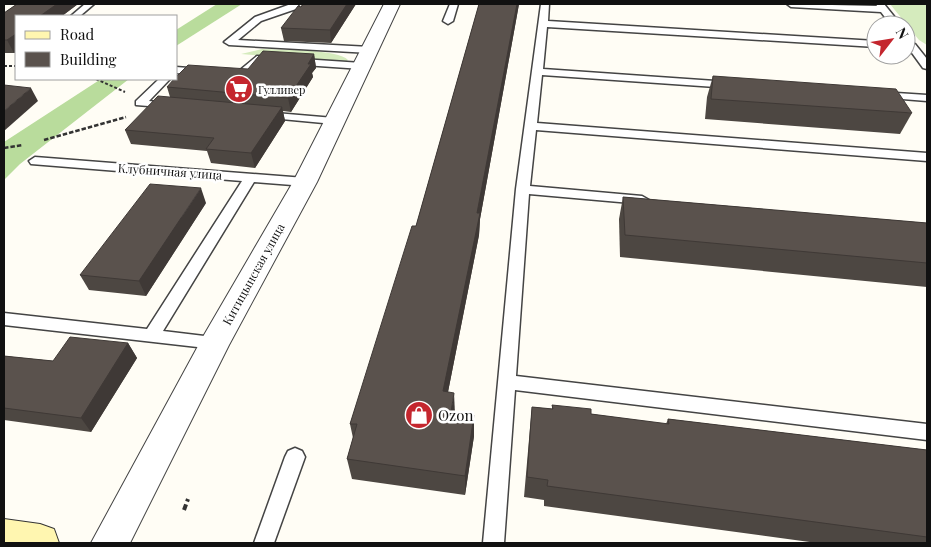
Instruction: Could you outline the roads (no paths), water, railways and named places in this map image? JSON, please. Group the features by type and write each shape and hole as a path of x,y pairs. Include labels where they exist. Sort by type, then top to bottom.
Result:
{"street":[{"name":"Китицынская улица","path":"110,543 215,343 305,182 392,4"},
{"path":"4,538 40,543"}],"lane":[{"path":"75,15 90,4"},
{"path":"295,4 293,7 258,19 229,42 366,58"},
{"path":"448,21 454,4"},
{"path":"493,543 523,190 546,4"},
{"path":"791,4 882,6"},
{"path":"543,24 866,43"},
{"path":"916,53 927,66"},
{"path":"178,70 242,74 256,59 366,58"},
{"path":"537,72 742,86"},
{"path":"164,80 140,103 178,107"},
{"path":"869,94 927,98"},
{"path":"252,114 334,121"},
{"path":"531,126 927,157"},
{"name":"Клубничная улица","path":"35,161 305,182"},
{"path":"151,336 251,178"},
{"path":"523,190 651,201"},
{"path":"4,319 215,343"},
{"path":"507,382 927,432"},
{"path":"264,543 295,457"}],"place":[{"name":"Гулливер","path":"239,89"},
{"name":"Ozon","path":"419,415"}]}
